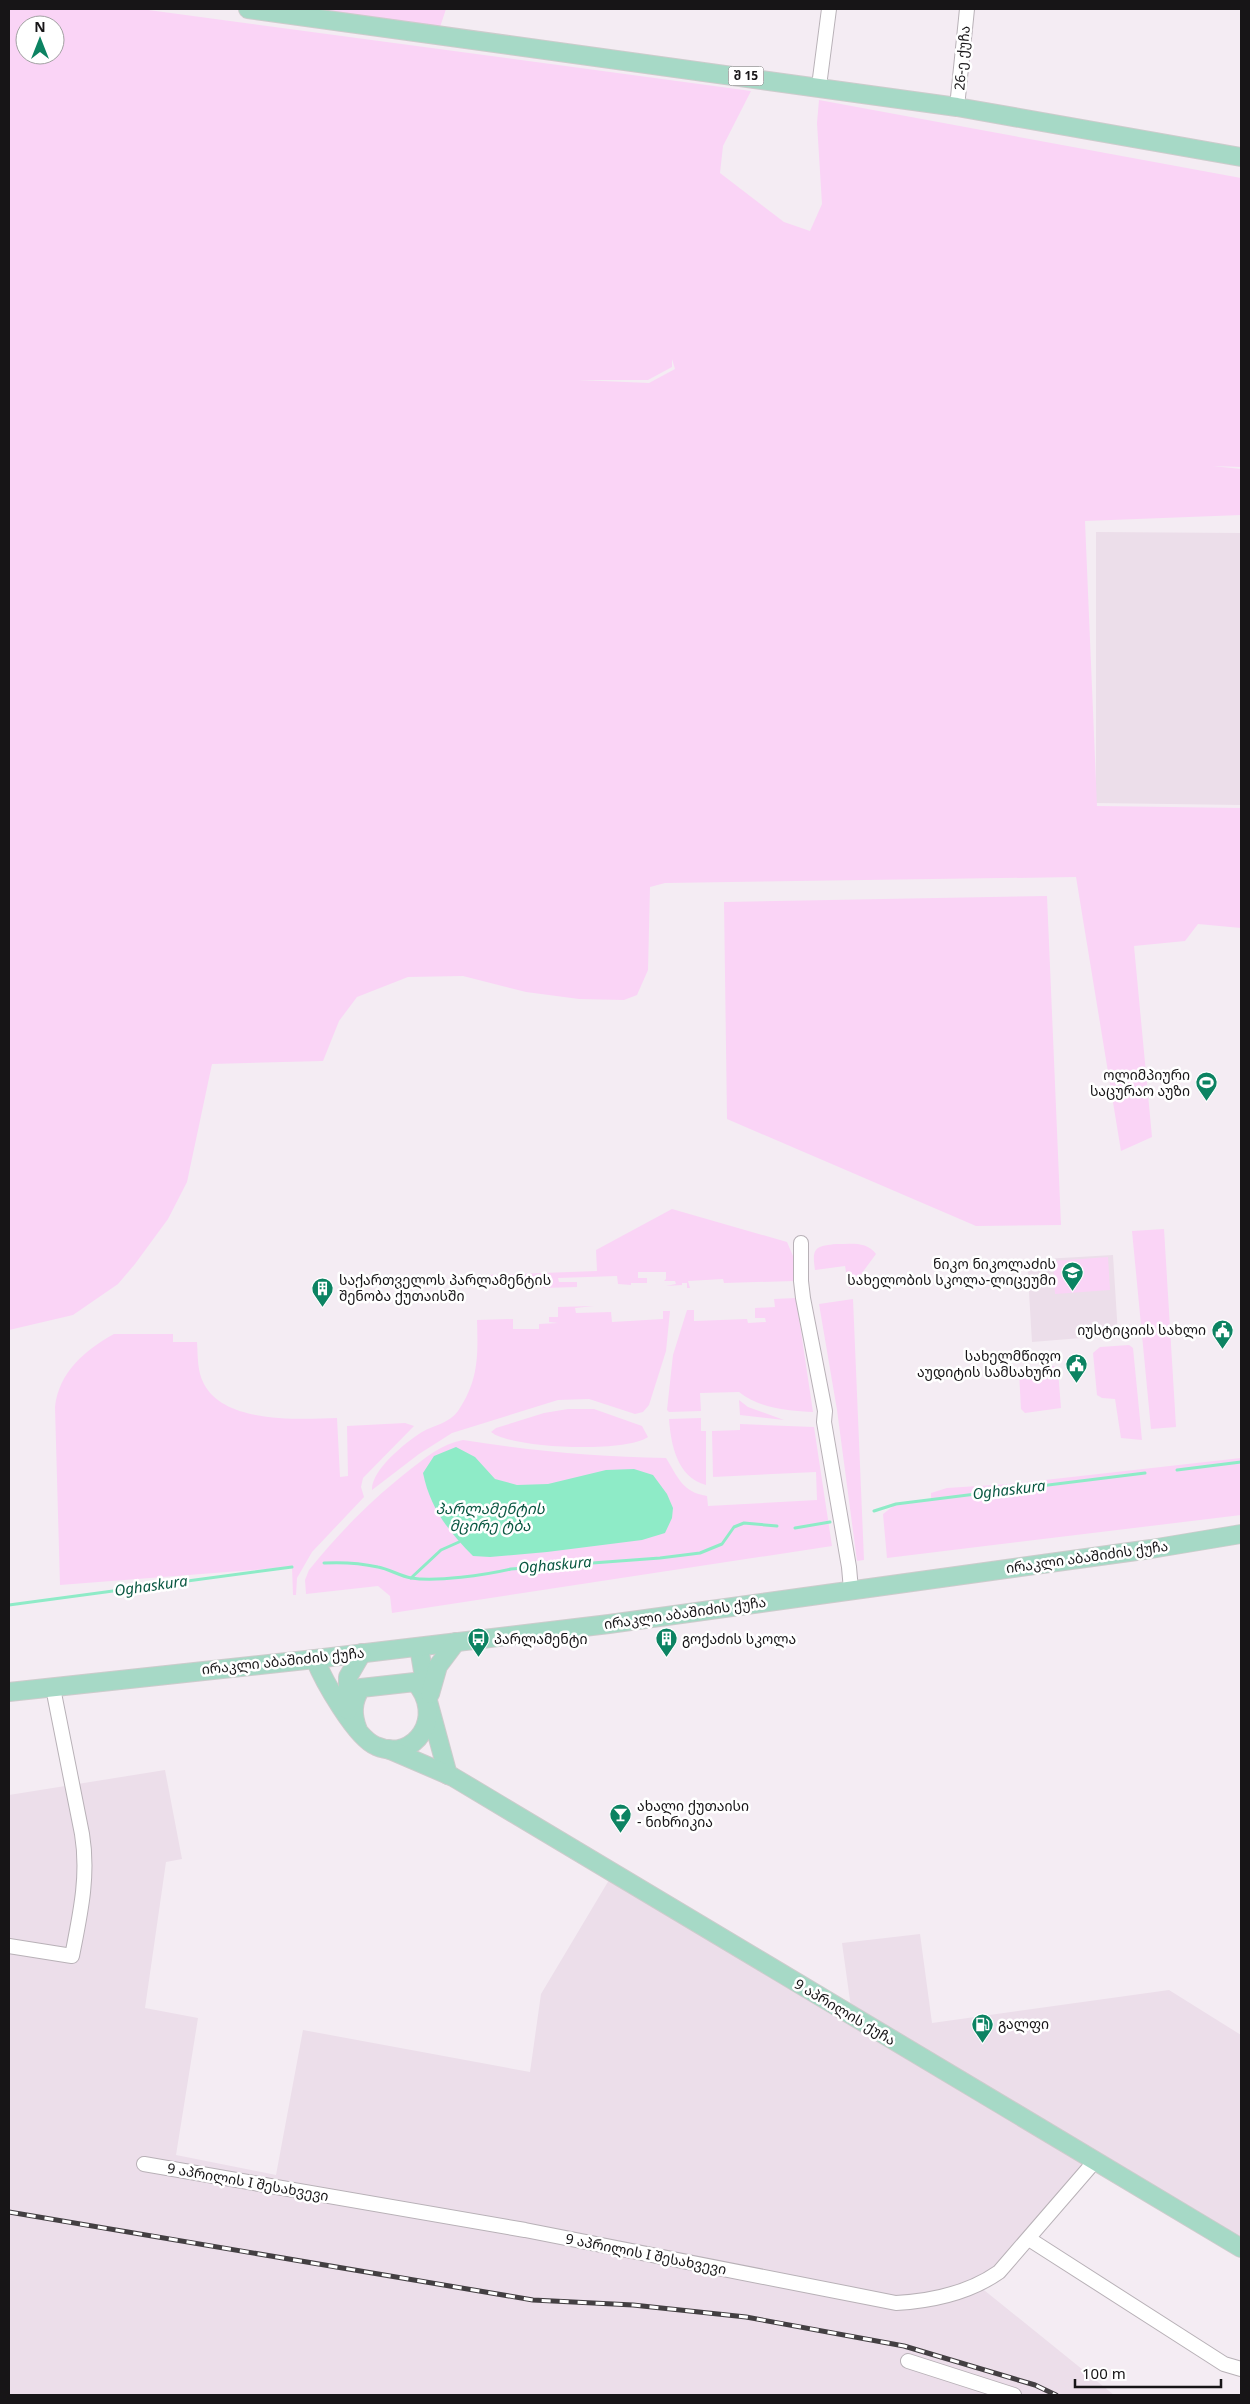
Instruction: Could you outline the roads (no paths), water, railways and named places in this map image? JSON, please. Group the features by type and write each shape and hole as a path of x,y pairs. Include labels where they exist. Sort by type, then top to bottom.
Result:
{"main road":[{"name":"შ 15","path":"248,9 819,86 957,107 1241,156"},
{"name":"ირაკლი აბაშიძის ქუჩა","path":"9,1692 168,1673 315,1659 609,1624 1151,1549 1241,1534"},
{"path":"428,1701 438,1666 456,1642"},
{"path":"315,1659 323,1680 368,1742 388,1750 402,1748 415,1741 425,1730 429,1716 428,1701 419,1647"},
{"path":"353,1723 348,1677 362,1653"},
{"path":"353,1723 353,1708 356,1696 361,1688 415,1682 423,1690 428,1701 448,1774"},
{"name":"9 აპრილის ქუჩა","path":"388,1750 448,1774 1241,2248"}],"street":[{"path":"819,86 829,9"},
{"name":"26-ე ქუჩა","path":"957,107 967,9"},
{"path":"802,1243 803,1298 824,1411 824,1422 851,1590"},
{"path":"9,1946 72,1956 85,1883 85,1852 53,1688"},
{"name":"9 აპრილის I შესახვევი","path":"144,2164 525,2230 896,2303 939,2297 983,2283 999,2272 1095,2161"},
{"path":"1028,2239 1224,2364 1241,2370"},
{"path":"908,2361 1014,2395"}],"water":[{"name":"პარლამენტის მცირე ტბა","path":"456,1447 475,1457 495,1479 517,1485 548,1484 606,1470 634,1469 653,1475 667,1494 673,1508 672,1518 665,1533 642,1540 547,1552 490,1557 473,1556 442,1519 430,1497 423,1473 434,1456"}],"waterway":[{"path":"1177,1470 1241,1462"},
{"name":"Oghaskura","path":"874,1511 896,1504 1145,1473"},
{"name":"Oghaskura","path":"795,1528 830,1522"},
{"name":"Oghaskura","path":"324,1563 351,1563 371,1566 403,1576 422,1579 475,1576 511,1569 660,1558 700,1553 722,1544 734,1527 744,1523 777,1526"},
{"path":"411,1578 441,1550 459,1542"},
{"name":"Oghaskura","path":"9,1605 292,1567"}],"railway":[{"path":"9,2212 533,2300 633,2305 746,2317 904,2346 1035,2385 1056,2395"}],"place":[{"name":"ოლიმპიური საცურაო აუზი","path":"1206,1102"},
{"name":"ნიკო ნიკოლაძის სახელობის სკოლა-ლიცეუმი","path":"1072,1291"},
{"name":"საქართველოს პარლამენტის შენობა ქუთაისში","path":"323,1307"},
{"name":"იუსტიციის სახლი","path":"1222,1349"},
{"name":"სახელმწიფო აუდიტის სამსახური","path":"1077,1383"},
{"name":"პარლამენტი","path":"478,1658"},
{"name":"გოქაძის სკოლა","path":"666,1658"},
{"name":"ახალი ქუთაისი - ნიხრიკია","path":"621,1833"},
{"name":"გალფი","path":"982,2043"}]}
